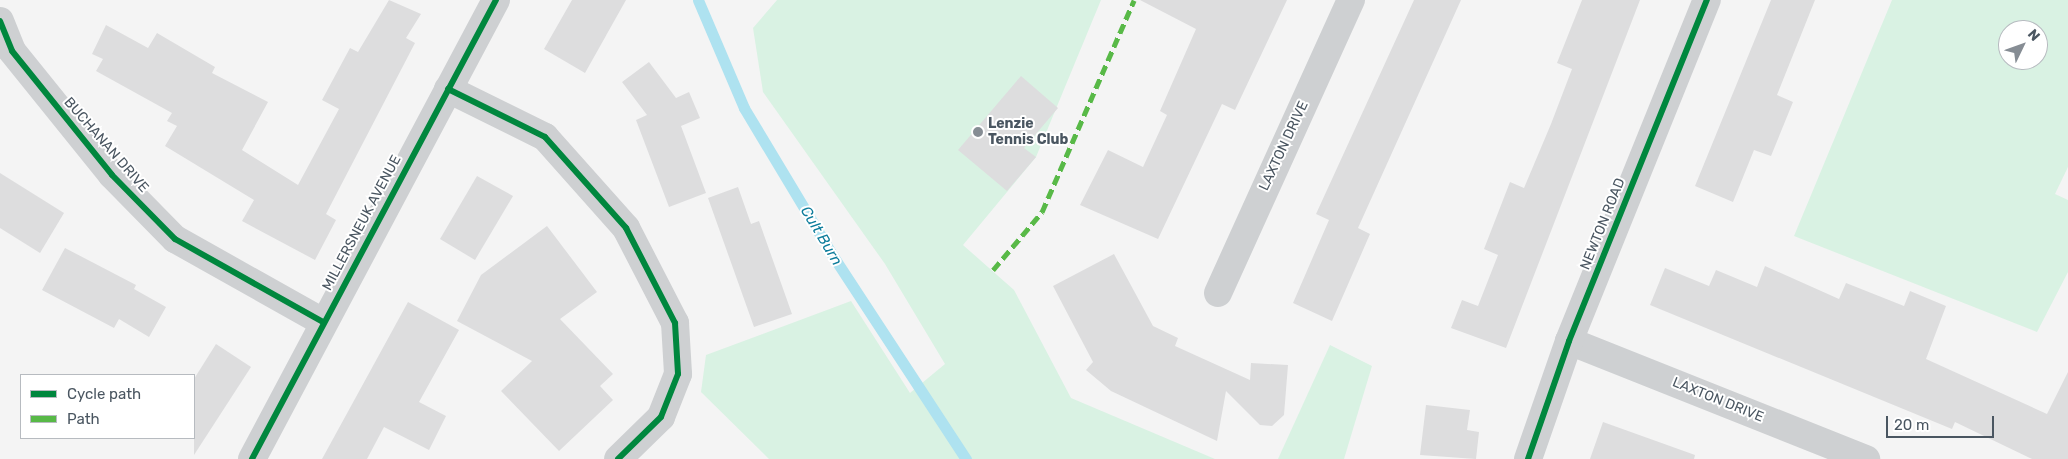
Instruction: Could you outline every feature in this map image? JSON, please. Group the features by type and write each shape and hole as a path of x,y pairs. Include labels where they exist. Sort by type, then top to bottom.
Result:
{"street":[{"name":"MILLERSNEUK AVENUE","path":"252,459 323,322 496,0"},
{"name":"LAXTON DRIVE","path":"1218,293 1351,0"},
{"name":"NEWTON ROAD","path":"1528,459 1569,341 1707,0"},
{"name":"BUCHANAN DRIVE","path":"0,21 12,51 112,175 175,239 323,322"},
{"path":"448,89 545,138 626,228 675,323 678,374 662,417 618,459"},
{"name":"LAXTON DRIVE","path":"1569,341 1866,459"}],"green space":[{"path":"777,0 1101,0 1036,157 963,245 1014,290 1071,398 1215,459 769,459 701,392 706,355 851,301 910,393 945,364 885,264 763,92 753,28"},
{"path":"1892,0 2068,0 2068,167 2055,194 2068,200 2068,272 2037,332 1794,236"},
{"path":"1330,345 1372,366 1344,459 1278,459"}],"building":[{"path":"389,0 421,14 406,38 415,43 326,214 336,220 315,260 242,221 254,200 165,146 177,126 167,121 172,113 96,71 103,59 92,54 106,25 148,48 157,33 215,67 212,73 268,102 242,150 298,185 339,109 322,100 350,48 358,52"},
{"path":"572,0 626,0 585,73 544,49"},
{"path":"1140,0 1287,0 1235,110 1222,104 1158,239 1080,205 1108,150 1143,167 1167,115 1160,111 1196,29"},
{"path":"1414,0 1461,0 1358,228 1370,234 1332,321 1293,303 1329,220 1316,214"},
{"path":"1582,0 1640,0 1506,348 1451,328 1462,300 1478,306 1498,255 1484,249 1510,182 1524,188 1551,124 1572,69 1557,63"},
{"path":"1771,0 1815,0 1777,95 1793,102 1771,156 1754,150 1733,202 1695,186"},
{"path":"649,62 676,98 689,92 700,118 681,126 706,193 669,207 636,120 647,115 622,82"},
{"path":"1021,76 1058,108 1024,148 1036,157 1007,191 958,150"},
{"path":"0,173 64,213 40,253 0,228"},
{"path":"477,176 513,196 475,260 440,239"},
{"path":"738,187 751,224 759,221 792,314 754,327 708,198"},
{"path":"547,226 597,292 560,319 613,374 600,386 613,400 559,451 501,391 532,361 457,321 481,275"},
{"path":"65,248 136,285 134,289 166,307 149,337 119,319 114,328 42,290"},
{"path":"1114,254 1153,326 1178,338 1175,346 1250,380 1251,363 1288,365 1284,415 1272,426 1260,425 1226,391 1217,441 1111,391 1086,370 1093,362 1053,286"},
{"path":"1765,266 1839,299 1846,283 1904,306 1910,291 1946,306 1926,359 2047,414 2068,372 2068,459 2032,459 1955,422 1952,429 1650,305 1665,268 1709,286 1716,270 1757,287"},
{"path":"408,302 459,330 419,402 446,416 429,450 384,427 367,459 322,459"},
{"path":"216,344 251,367 194,455 195,439 195,377"},
{"path":"1426,405 1470,410 1467,430 1479,432 1476,459 1420,455"},
{"path":"1603,422 1695,455 1694,459 1590,459"}],"waterway":[{"name":"Cult Burn","path":"698,0 744,108 833,256 966,459"}],"marked path":[{"path":"993,270 1042,212 1134,0"}],"cycle path":[{"path":"252,459 496,0"},
{"path":"1528,459 1569,341 1707,0"},
{"path":"0,21 12,51 112,175 175,239 323,322"},
{"path":"448,89 545,137 626,228 675,323 678,374 661,417 618,459"}],"place":[{"name":"Lenzie Tennis Club","path":"978,132"}]}
